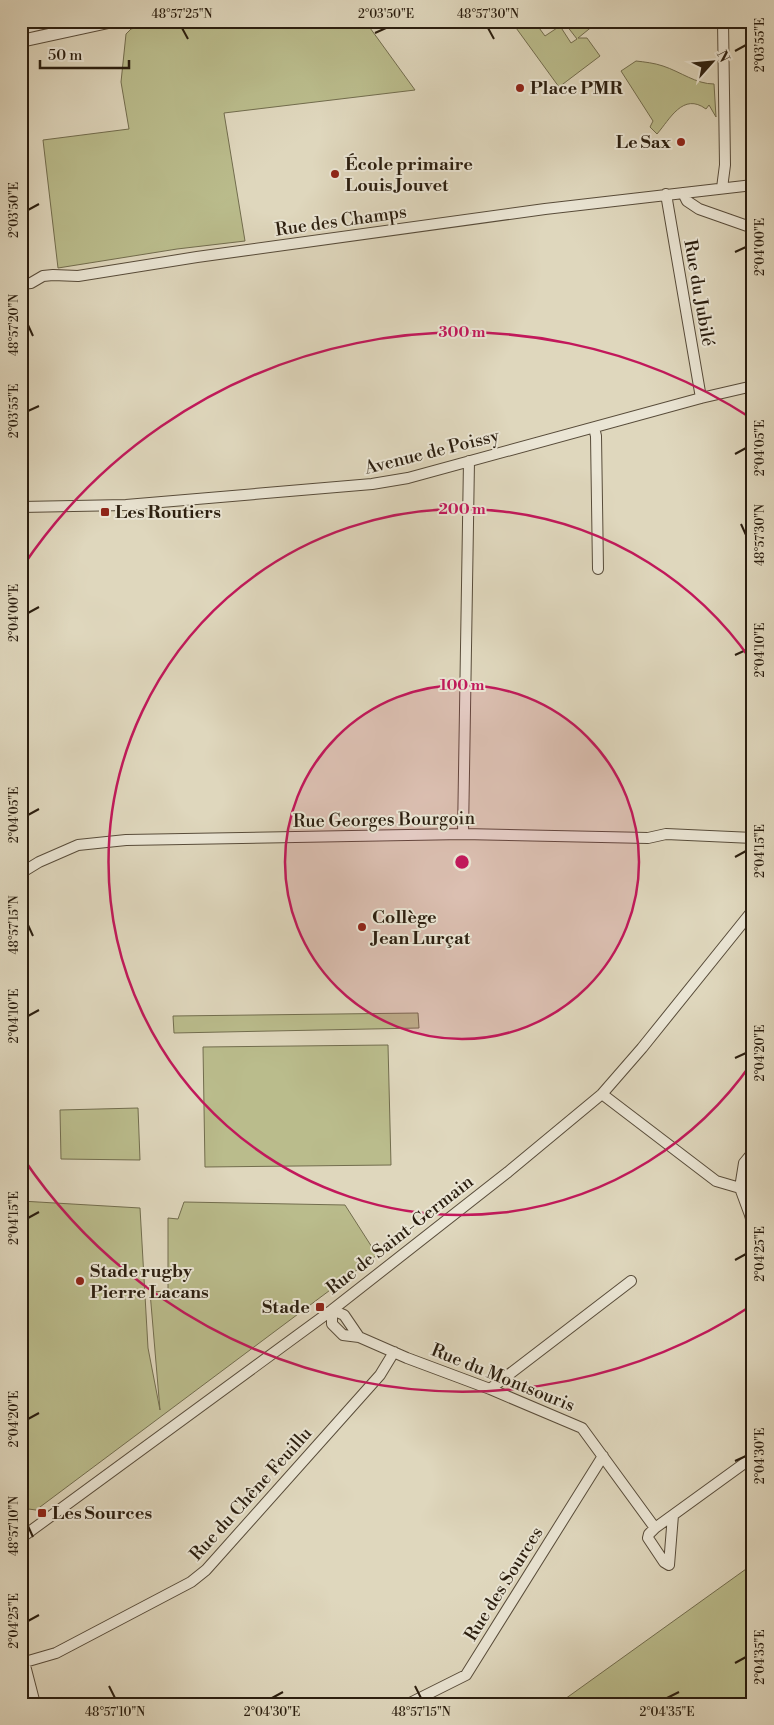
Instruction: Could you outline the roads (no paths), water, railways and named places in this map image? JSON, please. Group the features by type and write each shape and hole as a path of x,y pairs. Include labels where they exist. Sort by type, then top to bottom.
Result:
{"street":[{"path":"21,28 51,21"},
{"path":"21,41 113,21"},
{"path":"722,188 725,165 723,21"},
{"name":"Rue des Champs","path":"21,284 31,283 43,276 78,276 197,257 546,209 753,185"},
{"path":"683,192 687,201 700,209 753,228"},
{"name":"Rue du Jubilé","path":"666,194 701,398"},
{"name":"Avenue de Poissy","path":"21,507 126,505 356,487 408,478 701,398 753,386"},
{"path":"594,428 596,436 598,569"},
{"path":"463,834 469,461"},
{"name":"Rue Georges Bourgoin","path":"21,873 39,862 78,845 126,840 463,834 648,838 666,834 753,838"},
{"name":"Rue de Saint-Germain","path":"22,1538 332,1310 602,1094 642,1048 753,910"},
{"path":"602,1094 716,1181 740,1188"},
{"path":"753,1152 744,1163 740,1188 753,1226"},
{"path":"490,1389 630,1282"},
{"name":"Rue du Montsouris","path":"332,1310 344,1315 358,1337 490,1389 582,1428 656,1528"},
{"name":"Rue du Chêne Feuillu","path":"25,1662 56,1653 191,1582 206,1570 380,1375 394,1352"},
{"name":"Rue des Sources","path":"408,1704 466,1676 603,1456"},
{"path":"673,1515 670,1565 664,1562 648,1538 649,1534 673,1515 753,1457"},
{"path":"21,1650 34,1701 23,1704"}],"place":[{"name":"Place PMR","path":"520,88"},
{"name":"Le Sax","path":"681,142"},
{"name":"École primaire Louis Jouvet","path":"335,174"},
{"name":"Les Routiers","path":"105,512"},
{"name":"Collège Jean Lurçat","path":"362,927"},
{"name":"Stade rugby Pierre Lacans","path":"80,1281"},
{"name":"Stade","path":"320,1307"},
{"name":"Les Sources","path":"42,1513"}]}
